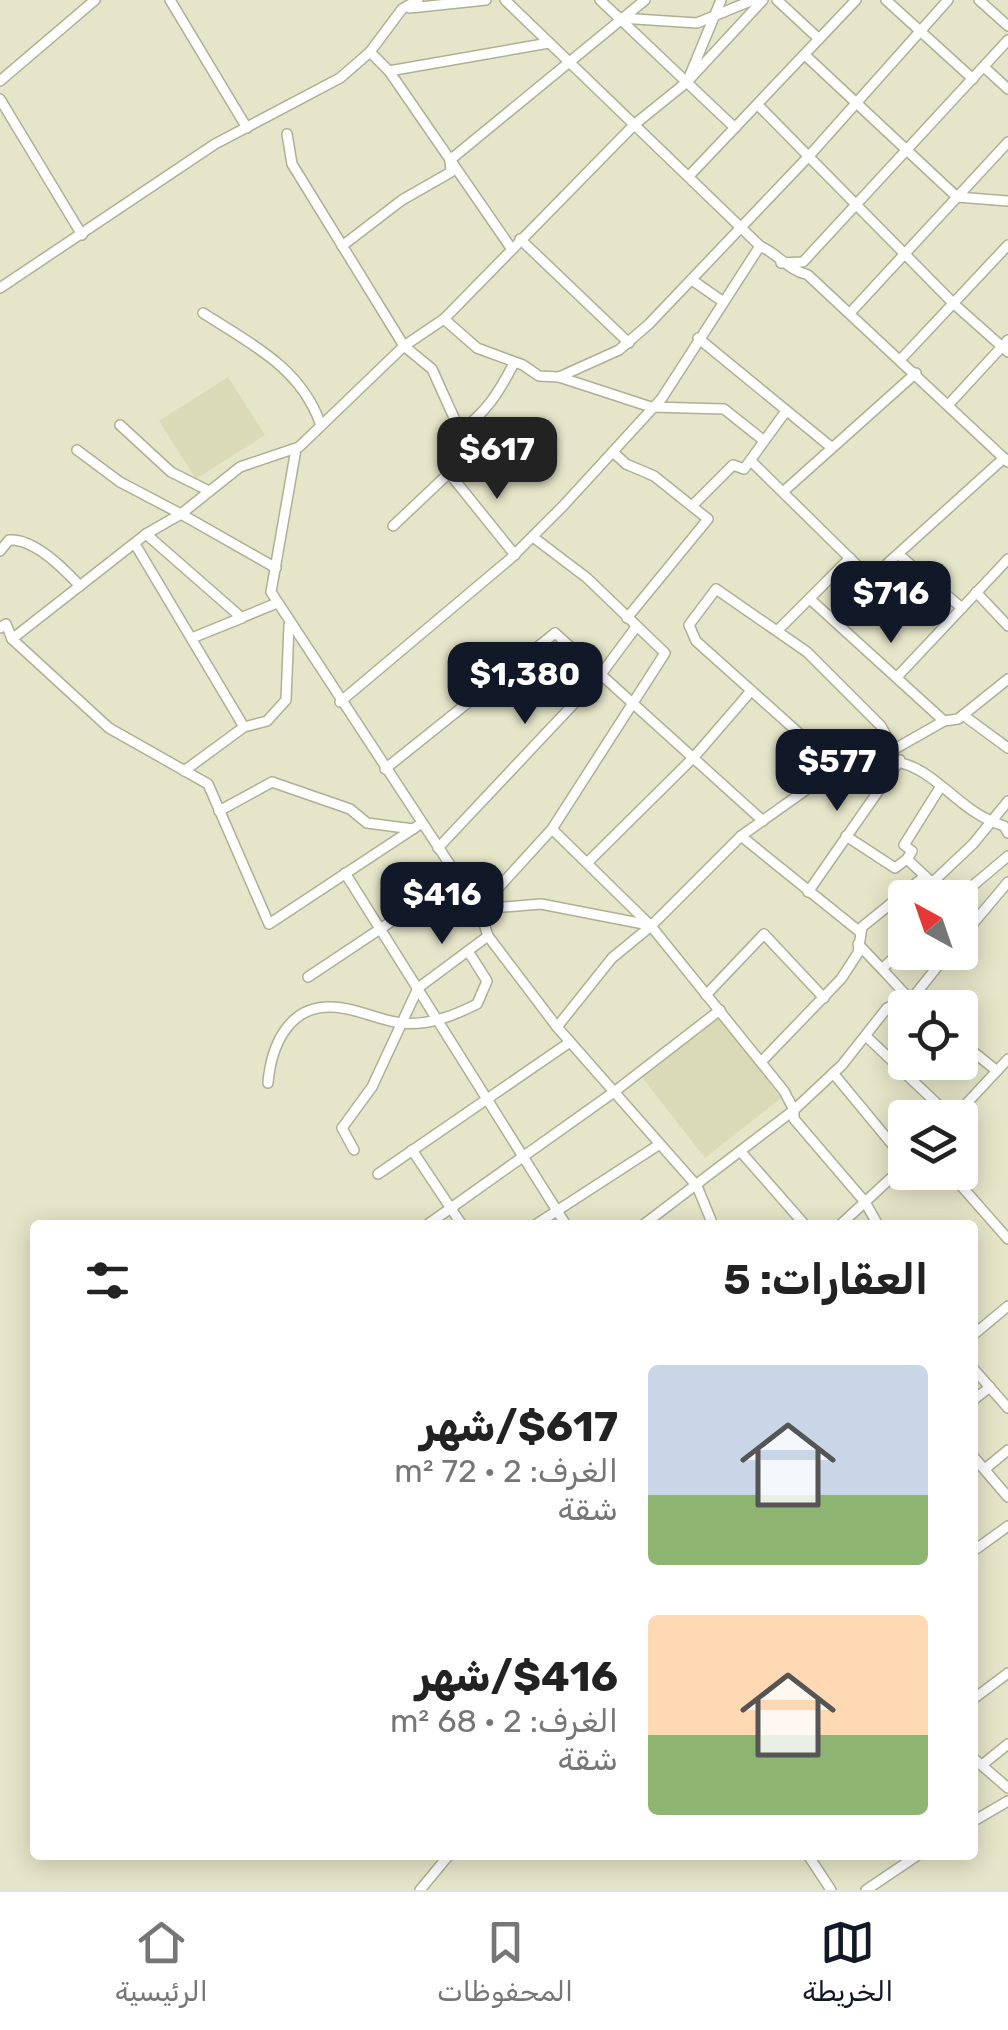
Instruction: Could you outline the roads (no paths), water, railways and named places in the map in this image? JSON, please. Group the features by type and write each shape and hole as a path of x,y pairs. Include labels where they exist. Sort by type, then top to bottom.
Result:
{"street":[{"path":"0,81 95,0"},
{"path":"170,0 247,128"},
{"path":"0,288 215,144 340,78 370,52 399,4 418,0"},
{"path":"399,4 486,0"},
{"path":"505,0 742,224 760,246 781,263 808,275 950,403 1006,460 898,554 834,620"},
{"path":"600,0 735,128"},
{"path":"450,160 645,0"},
{"path":"687,82 721,0"},
{"path":"620,18 697,24 753,0"},
{"path":"12,638 240,467 296,449 404,346 444,319 635,124 687,82 763,0"},
{"path":"778,0 820,39"},
{"path":"689,176 856,0"},
{"path":"886,0 973,79"},
{"path":"444,319 477,348 548,379 629,343 809,156 948,0"},
{"path":"979,0 1008,26"},
{"path":"781,263 803,262 860,205 1008,40"},
{"path":"389,71 549,42"},
{"path":"370,52 389,71 511,248"},
{"path":"805,55 957,197 1008,200"},
{"path":"984,67 1008,88"},
{"path":"0,99 82,235"},
{"path":"758,105 954,304 1006,346 950,403"},
{"path":"287,134 292,164 404,346 432,368 460,430 449,473 393,526"},
{"path":"850,313 1008,142"},
{"path":"342,246 402,200 452,172 450,160"},
{"path":"520,239 629,343"},
{"path":"901,359 1008,244"},
{"path":"340,702 515,555 613,452 662,398 760,246"},
{"path":"692,280 722,302"},
{"path":"203,314 271,356 310,396 320,423"},
{"path":"698,338 831,448"},
{"path":"460,430 478,418 495,398 513,364"},
{"path":"784,491 916,373"},
{"path":"559,377 651,407 724,409 763,440"},
{"path":"692,506 733,465 744,470 786,411"},
{"path":"120,425 171,472 206,490"},
{"path":"296,449 271,592 385,769 417,826 438,848 479,908 488,936 558,1028 697,1186 711,1220"},
{"path":"78,450 120,482 276,568"},
{"path":"613,452 626,464 654,476 708,518 626,618"},
{"path":"751,461 872,580"},
{"path":"449,473 515,555"},
{"path":"146,534 242,618 192,638"},
{"path":"479,908 552,828 665,653 587,578 533,537"},
{"path":"0,551 10,540 21,539 49,556 80,586"},
{"path":"135,544 244,727"},
{"path":"898,554 962,608"},
{"path":"779,630 850,558"},
{"path":"897,677 1008,559"},
{"path":"834,780 800,735 696,641 690,625 716,590 779,630 881,726 887,737 878,760"},
{"path":"976,592 1008,626"},
{"path":"812,600 944,721"},
{"path":"192,638 277,603"},
{"path":"0,613 12,638 108,728 208,784 269,924 417,826"},
{"path":"184,770 244,727 268,721 286,700 288,622"},
{"path":"438,848 599,677 636,627"},
{"path":"385,769 555,634 763,820"},
{"path":"558,1028 612,958 652,926 740,836 810,786 878,760 944,721 963,715 1008,678"},
{"path":"589,861 694,756 750,691"},
{"path":"963,715 1008,748"},
{"path":"878,760 900,760 991,822 1004,826 1008,834"},
{"path":"808,892 900,760"},
{"path":"219,810 272,782 350,809 367,824 417,826"},
{"path":"846,836 895,868 912,851 904,845 940,786"},
{"path":"907,859 931,882 1008,801"},
{"path":"552,828 652,926 761,1062 794,1110 794,1119 875,1220"},
{"path":"740,836 859,938 900,990"},
{"path":"978,881 1008,856"},
{"path":"346,873 563,1220"},
{"path":"761,1062 824,998 858,953 859,938 926,876"},
{"path":"308,977 458,877"},
{"path":"978,918 1008,882"},
{"path":"479,908 541,904 652,926"},
{"path":"706,994 764,934 824,998"},
{"path":"354,1150 342,1128 372,1088 418,988 488,936"},
{"path":"268,1083 274,1048 284,1029 313,1009 332,1006 404,1023 438,1020 477,1004 488,981 468,951"},
{"path":"882,969 888,963"},
{"path":"919,990 935,970"},
{"path":"650,1220 794,1110 833,1074 888,1007"},
{"path":"435,1220 614,1092 720,1010"},
{"path":"866,1037 933,1100"},
{"path":"378,1174 570,1042"},
{"path":"978,1056 997,1071"},
{"path":"969,1100 1008,1059"},
{"path":"833,1074 888,1142"},
{"path":"543,1220 660,1144"},
{"path":"412,1150 459,1220"},
{"path":"741,1152 801,1220"},
{"path":"845,1220 888,1179"},
{"path":"964,1190 1008,1239"},
{"path":"978,1331 1008,1306"},
{"path":"978,1374 1008,1408"},
{"path":"978,1396 990,1387"},
{"path":"985,1470 1008,1450"},
{"path":"978,1462 1008,1496"},
{"path":"978,1548 1008,1526"},
{"path":"978,1696 1008,1673"},
{"path":"982,1765 1008,1744"},
{"path":"978,1762 1008,1788"},
{"path":"978,1818 1008,1801"},
{"path":"420,1890 445,1860"},
{"path":"811,1860 831,1890"},
{"path":"866,1890 911,1860"}]}
